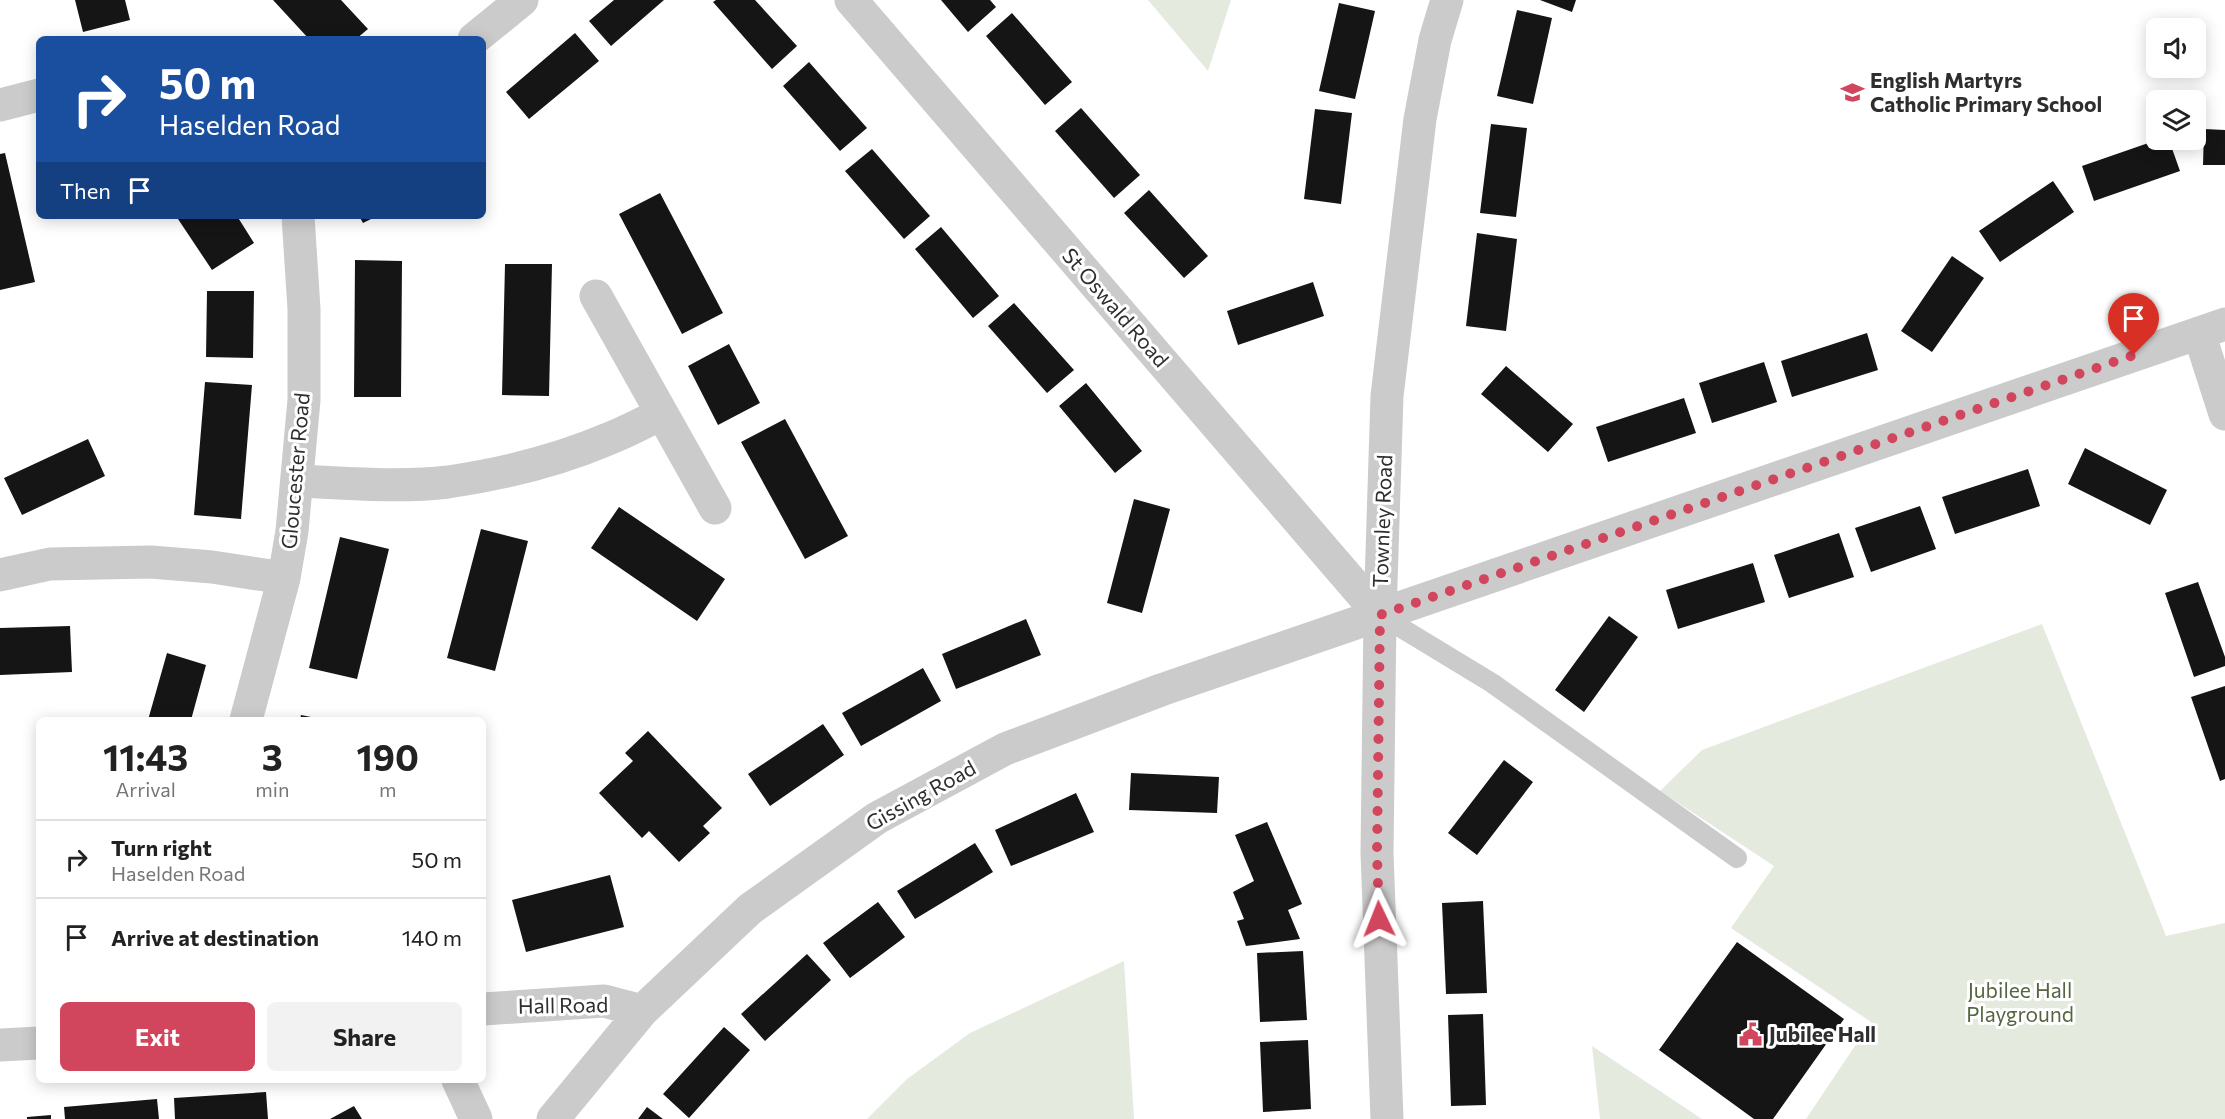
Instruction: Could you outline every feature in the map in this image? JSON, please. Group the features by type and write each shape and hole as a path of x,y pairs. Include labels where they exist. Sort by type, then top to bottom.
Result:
{"street":[{"path":"478,36 522,0"},
{"name":"St Oswald Road","path":"850,0 1380,615"},
{"name":"Townley Road","path":"1387,1119 1377,853 1386,396 1420,119 1435,40 1447,0"},
{"path":"0,105 36,96"},
{"name":"Gloucester Road","path":"247,717 284,578 292,531 304,400 304,320 299,219"},
{"path":"596,296 715,508"},
{"path":"2212,329 2225,414"},
{"name":"Gissing Road","path":"553,1119 642,1011 750,909 877,818 995,754 1161,690 2212,329"},
{"path":"297,481 392,484 447,482 553,458 608,440 662,414"},
{"path":"0,574 50,564 151,562 213,567 284,578"},
{"name":"Hall Road","path":"486,1009 604,1001 642,1011"},
{"path":"0,1045 36,1043"},
{"path":"459,1083 476,1119"}],"lane":[{"path":"1380,615 1492,683 1737,858"}],"green space":[{"path":"1148,0 1231,0 1208,71"},
{"name":"Jubilee Hall Playground","path":"2042,624 2166,936 2225,923 2225,1119 1806,1119 1871,1022 1731,928 1774,866 1660,791 1702,750"},
{"path":"1124,961 1134,1119 867,1119 907,1079 970,1033"},
{"path":"1592,1046 1702,1119 1600,1119"}],"building":[{"path":"75,0 125,0 130,20 83,32"},
{"path":"273,0 341,0 368,29 360,36 306,36"},
{"path":"614,0 664,0 611,46 589,21"},
{"path":"716,0 755,0 797,46 772,69 713,2"},
{"path":"941,0 990,0 996,7 968,32"},
{"path":"1540,0 1576,0 1572,12"},
{"path":"1339,3 1375,11 1355,99 1319,91"},
{"path":"1517,10 1552,18 1533,104 1497,96"},
{"path":"1012,13 1072,82 1045,105 986,36"},
{"path":"575,33 599,61 529,119 506,92"},
{"path":"809,62 867,128 840,151 783,86"},
{"path":"1081,108 1140,175 1114,198 1055,131"},
{"path":"1315,109 1352,113 1341,204 1304,199"},
{"path":"1491,124 1527,128 1516,217 1480,213"},
{"path":"2206,129 2225,130 2225,165 2203,165"},
{"path":"2146,144 2146,150 2173,150 2180,171 2094,201 2082,166"},
{"path":"872,149 930,216 904,239 845,171"},
{"path":"5,153 35,282 0,290 0,154"},
{"path":"2053,181 2074,212 2000,262 1979,231"},
{"path":"1149,190 1208,256 1184,278 1124,213"},
{"path":"660,193 723,313 682,334 619,214"},
{"path":"178,219 239,219 254,243 212,270"},
{"path":"941,227 999,296 973,318 915,249"},
{"path":"1477,233 1517,239 1506,331 1466,326"},
{"path":"1952,256 1984,278 1932,352 1901,331"},
{"path":"355,260 402,261 401,397 354,397"},
{"path":"505,264 552,264 549,396 502,395"},
{"path":"1313,282 1324,316 1238,345 1227,311"},
{"path":"207,291 254,291 253,358 206,357"},
{"path":"1014,303 1074,370 1047,393 988,326"},
{"path":"1867,333 1878,370 1792,397 1781,361"},
{"path":"729,344 760,403 718,425 688,366"},
{"path":"1764,362 1777,402 1712,423 1699,383"},
{"path":"1506,366 1573,424 1548,452 1481,394"},
{"path":"205,382 252,385 241,519 194,515"},
{"path":"1086,383 1142,451 1115,473 1059,406"},
{"path":"1684,398 1696,433 1608,462 1596,427"},
{"path":"785,419 848,536 805,559 741,442"},
{"path":"88,439 105,476 22,515 4,478"},
{"path":"2085,448 2167,490 2150,525 2068,484"},
{"path":"2028,469 2040,506 1955,534 1942,497"},
{"path":"1134,499 1170,509 1142,613 1107,603"},
{"path":"1920,506 1936,549 1871,572 1855,528"},
{"path":"619,507 725,579 697,621 591,548"},
{"path":"481,529 528,541 495,671 447,658"},
{"path":"1839,533 1854,577 1789,598 1774,555"},
{"path":"340,537 389,549 357,679 309,668"},
{"path":"1753,563 1765,602 1678,629 1666,590"},
{"path":"2198,582 2225,657 2225,666 2194,677 2165,593"},
{"path":"1609,616 1638,637 1584,712 1555,690"},
{"path":"1026,619 1041,655 956,689 942,654"},
{"path":"70,626 72,672 0,675 0,628"},
{"path":"167,653 206,665 192,717 149,717"},
{"path":"923,668 941,701 861,746 842,713"},
{"path":"2225,686 2225,779 2220,781 2191,697"},
{"path":"823,724 844,755 770,806 748,774"},
{"path":"648,731 722,808 703,826 710,833 679,862 649,831 642,838 599,793 633,761 625,753"},
{"path":"1504,760 1533,782 1477,855 1448,833"},
{"path":"1131,773 1219,777 1217,813 1129,810"},
{"path":"1076,793 1094,832 1011,866 995,830"},
{"path":"1267,822 1302,904 1288,910 1300,939 1246,946 1237,921 1244,919 1233,892 1254,881 1235,835"},
{"path":"975,843 993,872 915,919 897,891"},
{"path":"610,875 624,927 526,952 512,900"},
{"path":"1483,901 1487,993 1446,994 1442,903"},
{"path":"878,902 905,937 850,978 823,943"},
{"name":"Jubilee Hall","path":"1737,942 1844,1019 1773,1119 1754,1119 1659,1050"},
{"path":"1303,951 1307,1020 1260,1022 1257,953"},
{"path":"807,954 831,980 765,1041 741,1014"},
{"path":"1483,1014 1486,1105 1451,1106 1448,1015"},
{"path":"724,1027 750,1050 689,1118 663,1094"},
{"path":"1308,1040 1311,1109 1263,1112 1260,1042"},
{"path":"266,1092 268,1119 175,1119 174,1098"},
{"path":"157,1099 159,1119 65,1119 64,1107"},
{"path":"354,1106 362,1119 330,1119"},
{"path":"647,1107 663,1119 638,1119"},
{"path":"51,1115 51,1119 27,1119 27,1117"}],"place":[{"name":"English Martyrs Catholic Primary School","path":"1852,93"},
{"name":"Jubilee Hall","path":"1751,1035"}],"route":[{"path":"1379,919 1377,853 1380,615 2134,355"}]}
